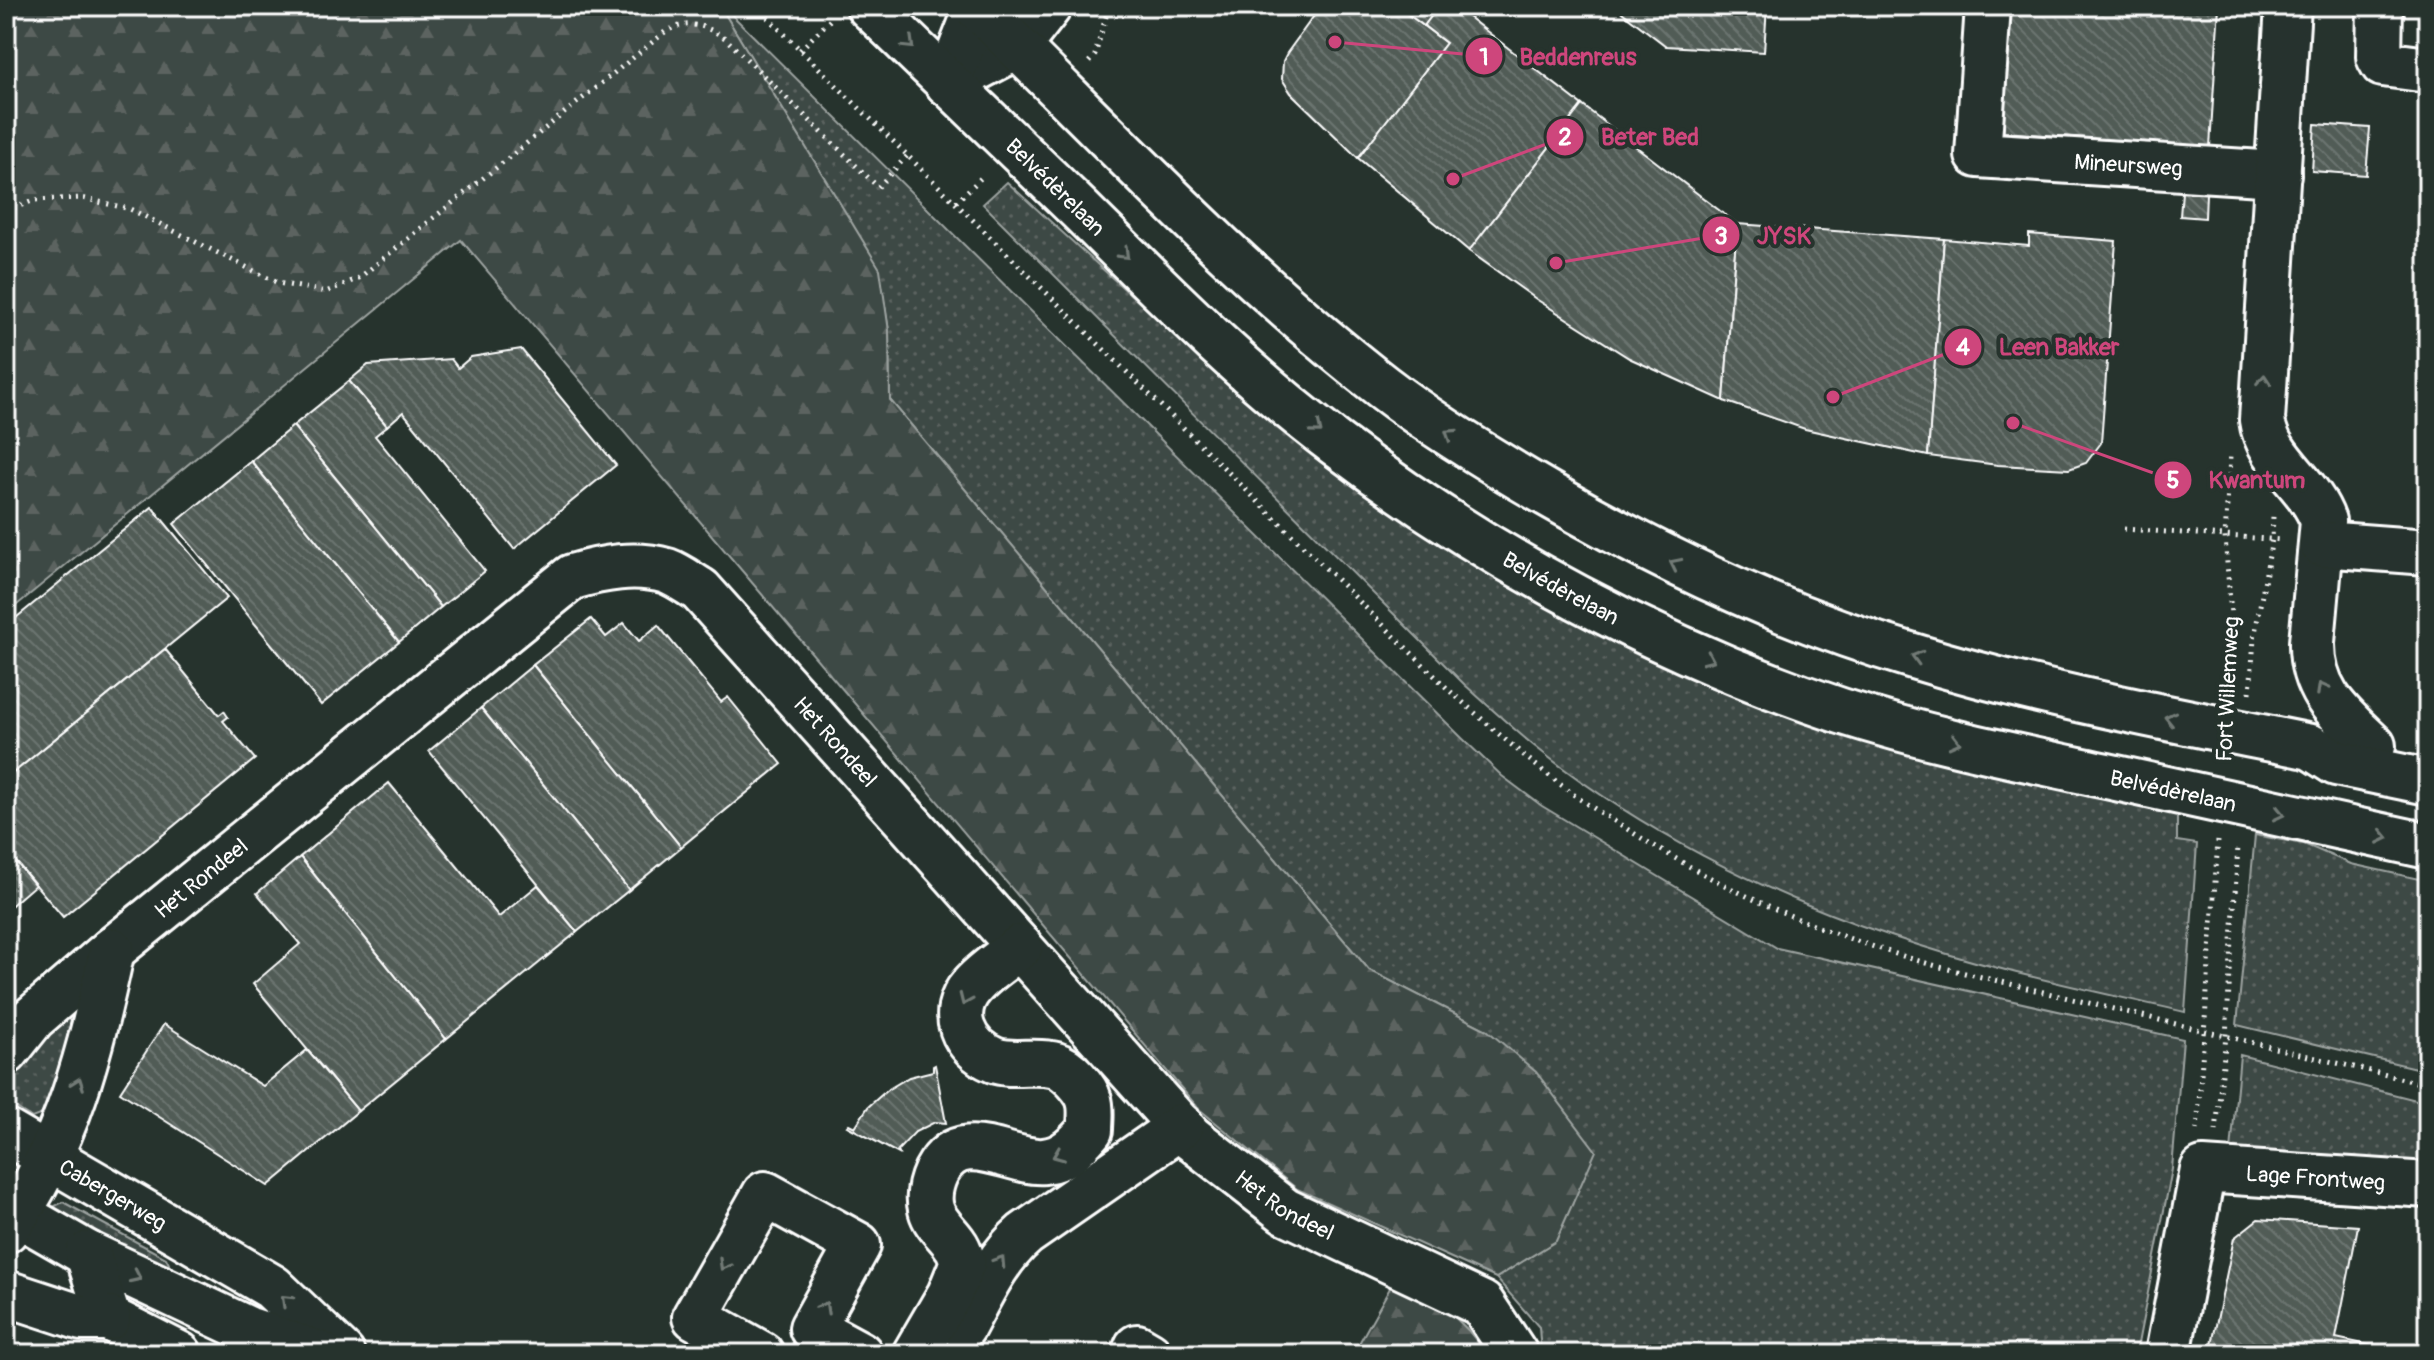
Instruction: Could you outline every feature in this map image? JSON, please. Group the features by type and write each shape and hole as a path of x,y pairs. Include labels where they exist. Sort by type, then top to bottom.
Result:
{"street":[{"path":"948,83 977,6 1215,242 1344,355 1442,428 1497,464 1600,524 1723,586 1798,617 1898,651 1987,676 2311,747 2343,742 2428,758"},
{"path":"948,83 1017,47 1049,6"},
{"name":"Mineursweg","path":"1988,6 1978,155 2278,174"},
{"path":"2288,6 2262,420 2267,442 2320,512 2323,521 2312,642 2316,676 2323,693 2335,709 2373,746"},
{"path":"2380,6 2379,57 2383,64 2428,70"},
{"name":"Belvédèrelaan","path":"853,10 948,83 1197,325 1282,401 1407,494 1562,589 1725,666 1838,710 1898,728 2428,846"},
{"path":"2322,544 2428,552"},
{"name":"Het Rondeel","path":"6,1052 33,1018 112,950 572,577 604,567 668,571 700,590 1190,1137 1285,1211 1482,1304 1515,1354"},
{"path":"2311,747 2336,763 2428,782"},
{"path":"915,1354 958,1279 963,1262 955,1244 936,1221 930,1206 937,1170 949,1156 967,1148 986,1148 1044,1161 1063,1156 1090,1130 1089,1100 1083,1088 1064,1070 1057,1065 996,1061 979,1051 961,1029 959,1012 971,986 1020,947"},
{"path":"6,1132 51,1156 90,1052 112,950"},
{"path":"949,1354 1000,1259 1010,1247 1181,1126"},
{"name":"Cabergerweg","path":"321,1354 247,1329 10,1217 51,1156 272,1287 342,1354"},
{"path":"2168,1354 2203,1170"},
{"name":"Lage Frontweg","path":"2203,1170 2428,1185"},
{"path":"761,1354 695,1317 765,1194 858,1245 812,1328 860,1354"},
{"path":"883,1354 931,1273 943,1249 945,1233"},
{"path":"88,1254 108,1318"},
{"path":"6,1293 82,1318 108,1318 179,1354"},
{"path":"1134,1354 1137,1347 1149,1354"}],"path":[{"path":"756,6 1451,692 1569,791 1713,880 1804,923 1865,946 1940,967 2428,1085"},
{"path":"800,50 853,10"},
{"path":"6,211 35,200 82,198 130,209 278,283 326,292 359,278 665,32 684,24 701,25 725,38 878,187 908,155"},
{"name":"Fort Willemweg","path":"2226,730 2232,628 2225,537 2230,455"},
{"path":"2124,529 2322,544"},
{"path":"2203,1170 2196,1147 2220,801"}],"green space":[{"path":"6,6 720,6 880,269 889,331 890,400 1369,970 1487,1030 1536,1072 1596,1151 1556,1241 1496,1278 1297,1189 1199,1109 461,240 6,614"},
{"path":"720,6 1462,738 1502,776 1542,806 1777,948 2183,1039 2172,1169 2136,1354 1541,1354 1539,1327 1496,1278 1556,1240 1487,1030 1369,970 890,400 889,331 879,269"},
{"path":"1007,182 1311,454 1409,521 1508,582 1603,635 1705,681 1859,736 2177,815 2177,841 2197,844 2185,1012 1963,959 1843,919 1703,856 1573,776 1465,685 983,204"},
{"path":"2255,835 2304,844 2351,864 2428,881 2428,1071 2237,1025"},
{"path":"63,1014 77,1026 45,1113 32,1118 6,1101 6,1068"},
{"path":"2240,1055 2428,1103 2428,1167 2231,1151"},
{"path":"63,1202 166,1258 169,1264 166,1271 53,1212 53,1207"},
{"path":"1395,1279 1457,1319 1486,1354 1353,1354"}],"building":[{"path":"1321,6 1397,6 1446,43 1358,158 1291,93 1282,79 1283,61 1287,53"},
{"path":"1397,6 1439,6 1424,26"},
{"path":"1439,6 1454,6 1582,105 1469,251 1358,158 1446,43 1424,26"},
{"path":"1614,6 1767,6 1764,52 1666,46"},
{"path":"2012,6 2219,6 2210,147 2003,132"},
{"path":"1582,105 1737,224 1724,401 1629,358 1536,299 1469,251"},
{"path":"2315,124 2370,128 2366,175 2312,171"},
{"path":"2182,192 2206,193 2205,218 2180,216"},
{"path":"1737,224 1944,239 1928,456 1805,429 1724,401"},
{"path":"2029,234 2116,241 2101,443 2086,463 2069,469 1998,465 1928,456 1944,239 2029,246"},
{"path":"521,349 616,465 514,549 403,412 387,426 349,381 368,365 451,359 458,368 471,357"},
{"path":"349,381 387,426 375,436 485,571 441,607 293,426"},
{"path":"293,426 441,607 399,642 251,461"},
{"path":"251,461 399,642 321,705 174,524"},
{"path":"152,507 227,598 6,779 6,626"},
{"path":"591,619 606,637 624,623 639,641 658,625 721,702 728,697 782,764 681,847 533,665"},
{"path":"165,649 219,715 224,711 228,717 223,721 255,759 63,917 6,850 6,779"},
{"path":"533,665 681,847 629,890 481,708"},
{"path":"481,708 629,890 577,932 429,751"},
{"path":"389,783 499,917 538,885 577,932 446,1039 300,857"},
{"path":"6,850 35,885 6,910"},
{"path":"300,857 446,1039 358,1111 253,984 300,944 257,893"},
{"path":"164,1024 263,1086 307,1050 358,1111 268,1186 120,1092"},
{"path":"935,1065 946,1123 935,1122 915,1132 898,1150 899,1154 847,1126 855,1127 868,1107 887,1090 909,1077 933,1071"},
{"path":"2258,1219 2358,1226 2336,1338 2409,1354 2210,1354 2234,1238"}],"place":[{"name":"Beddenreus","path":"1335,42"},
{"name":"Beter Bed","path":"1453,179"},
{"name":"JYSK","path":"1556,263"},
{"name":"Leen Bakker","path":"1833,397"},
{"name":"Kwantum","path":"2013,423"}]}
